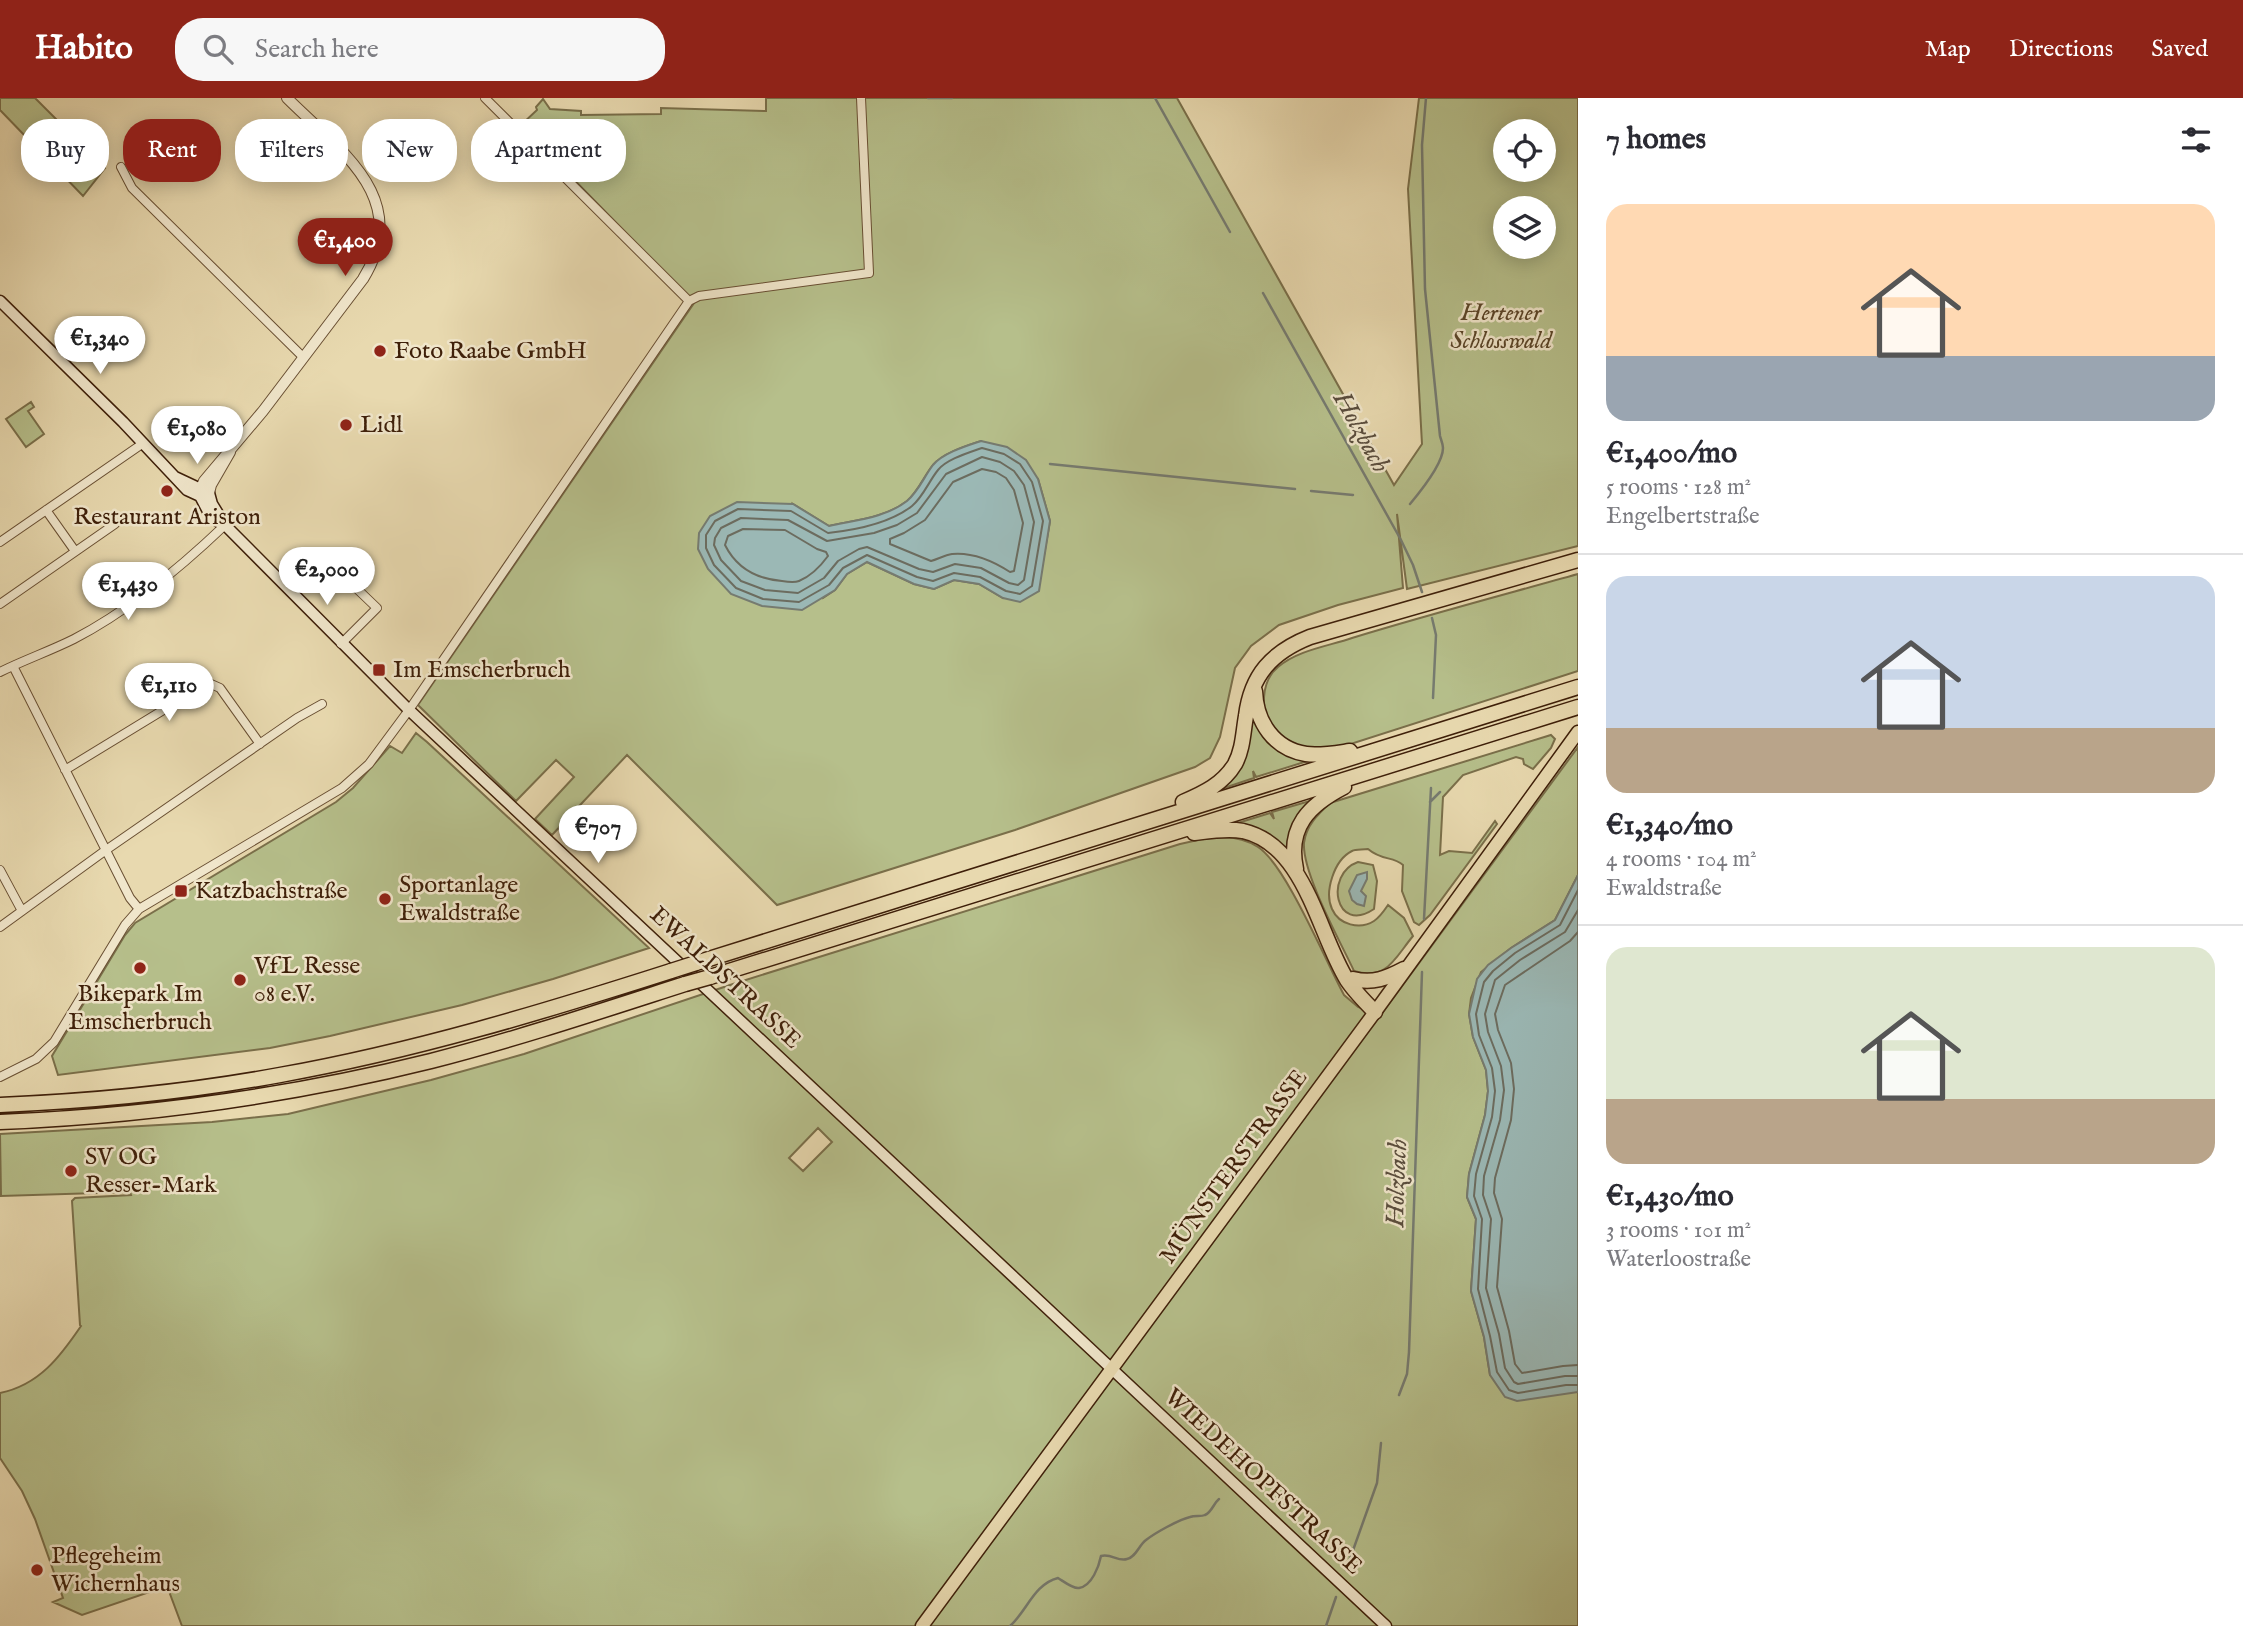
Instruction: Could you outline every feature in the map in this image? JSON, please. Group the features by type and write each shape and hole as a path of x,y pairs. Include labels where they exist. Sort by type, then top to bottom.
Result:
{"highway":[{"path":"1122,829 1210,790 1227,775 1242,747 1248,704 1257,680 1277,653 1310,637 1578,560"},
{"path":"1257,680 1255,692 1259,717 1273,738 1295,752 1321,755 1390,746"},
{"path":"0,1105 134,1096 280,1076 516,1020 1578,687"},
{"path":"0,1122 137,1113 271,1094 350,1079 520,1037 1573,709"},
{"path":"1298,877 1293,853 1302,819 1328,795 1376,770"},
{"path":"1152,839 1218,830 1243,831 1266,840 1285,856 1298,877 1348,982 1361,999 1378,1008"},
{"path":"1335,955 1378,1008"},
{"path":"1353,979 1368,982 1381,980 1404,970"}],"main road":[{"path":"0,301 175,477 203,492"},
{"name":"EWALDSTRASSE","path":"203,492 225,525 409,710 1112,1369"},
{"name":"MÜNSTERSTRASSE","path":"922,1626 1578,732"},
{"name":"WIEDEHOPFSTRASSE","path":"1112,1369 1386,1626"}],"street":[{"path":"203,492 211,485 230,452 363,279 379,247 382,227 380,212 362,175 287,98"},
{"path":"485,98 689,301"},
{"path":"0,1077 36,1059 54,1042 125,925 139,909 342,788 369,764 409,710 689,301 699,296 869,273 862,98"},
{"path":"121,167 132,188 303,357"},
{"path":"0,542 142,444"},
{"path":"46,510 75,551"},
{"path":"0,604 115,524"},
{"path":"0,672 75,638 125,607 166,577 225,525"},
{"path":"341,644 377,608 354,586 344,566"},
{"path":"13,666 130,898 139,909"},
{"path":"65,770 201,687 211,684 220,688 260,744"},
{"path":"0,927 106,850 297,718 322,704"},
{"path":"0,870 22,911"}],"green space":[{"path":"0,98 35,98 56,119 21,119 21,132 0,110"},
{"name":"Hertener Schlosswald","path":"766,98 1177,98 1394,485 1422,444 1408,189 1419,98 1578,98 1578,546 1407,589 1397,514 1403,588 1338,605 1279,625 1251,646 1235,668 1220,737 1210,758 1195,767 1015,830 777,905 627,755 552,835 535,819 574,777 556,760 516,801 418,705 694,303 576,182 626,182 626,119 527,119 543,99 550,109 581,111 581,115 661,114 661,108 766,111","holes":["981,441 1038,479 1050,521 1042,567 1003,598 979,584 954,580 934,589 914,584 867,562 847,574 835,590 823,598 793,504 829,526 880,515 907,501 937,461 955,450"]},
{"path":"69,182 94,182 83,196"},
{"path":"31,402 34,407 28,411 44,434 26,447 6,419"},
{"path":"1578,574 1578,671 1332,750 1293,744 1280,736 1269,722 1264,706 1268,680 1278,667 1295,656 1408,621"},
{"path":"1250,707 1256,716 1311,760 1256,777 1253,771 1254,778 1218,790"},
{"name":"Sportanlage Ewaldstraße","path":"416,733 649,948 462,1005 330,1036 270,1048 58,1075 52,1056 125,935 135,923 336,802 353,788 390,746 402,753"},
{"path":"1551,735 1555,739 1551,748 1533,769 1524,764 1523,759 1516,757 1463,775 1443,797 1440,855 1449,851 1472,853 1495,821 1497,824 1430,915 1419,925 1414,922 1402,891 1403,865 1368,849 1352,851 1340,861 1332,877 1329,894 1335,914 1350,924 1363,925 1378,918 1388,905 1404,918 1413,936 1389,966 1374,973 1354,971 1315,889 1305,856 1305,837 1317,816 1330,803"},
{"path":"1578,747 1578,875 1555,920 1511,948 1481,972 1471,998 1469,1014 1473,1037 1486,1070 1488,1091 1485,1115 1469,1174 1467,1197 1476,1219 1471,1291 1484,1337 1490,1375 1578,1392 1578,1626 182,1626 167,1586 82,1615 53,1602 63,1598 35,1519 22,1491 0,1458 0,1393 26,1384 47,1368 81,1326 72,1201 75,1198 131,1195 130,1192 1,1196 0,1134 212,1122 288,1114 431,1080 524,1054 733,984 1180,844 1209,838 1229,837 1249,842 1269,857 1305,915 1344,995 1358,1007 1380,1016","holes":["818,1128 832,1142 803,1171 789,1158"]},
{"path":"1313,800 1291,854 1228,826 1270,813 1274,819 1272,812"},
{"path":"1358,862 1373,865 1377,881 1374,909 1361,915 1350,914 1343,909 1338,889 1347,869"}],"water":[{"path":"981,441 1007,447 1026,460 1038,479 1050,521 1039,591 1020,602 1003,598 979,584 954,580 934,589 914,584 867,562 847,574 835,590 802,610 762,606 731,594 708,569 698,549 699,533 710,516 737,502 793,504 829,526 870,518 889,511 911,497 937,461 955,450"},
{"path":"1367,872 1367,879 1361,891 1366,896 1364,906 1352,900 1349,891 1357,875"},
{"path":"1578,875 1578,1392 1517,1401 1505,1397 1490,1375 1484,1337 1471,1291 1476,1219 1467,1197 1469,1174 1485,1115 1488,1091 1486,1070 1473,1037 1469,1014 1477,979 1488,965 1555,920"}],"waterway":[{"path":"928,98 952,98"},
{"name":"Holzbach","path":"1155,98 1230,232"},
{"path":"1410,504 1435,469 1443,448 1425,289 1422,145 1426,98"},
{"name":"Holzbach","path":"1263,293 1401,540 1422,592"},
{"path":"1050,464 1295,489"},
{"path":"1311,491 1353,495"},
{"name":"Holzbach","path":"1432,618 1436,635 1433,698"},
{"name":"Holzbach","path":"1424,919 1431,788"},
{"path":"1430,802 1440,792"},
{"name":"Holzbach","path":"1399,1395 1407,1374 1409,1352 1422,972"},
{"name":"Holzbach","path":"1346,1570 1377,1483 1381,1443"},
{"path":"1010,1626 1037,1592 1050,1581 1058,1578 1074,1587 1084,1586 1094,1575 1101,1556 1124,1560 1130,1558 1150,1537 1192,1516 1205,1515 1219,1499"},
{"name":"Holzbach","path":"1326,1626 1336,1597"}],"place":[{"name":"Foto Raabe GmbH","path":"380,351"},
{"name":"Lidl","path":"346,425"},
{"name":"Restaurant Ariston","path":"167,491"},
{"name":"Im Emscherbruch","path":"379,670"},
{"name":"Katzbachstraße","path":"181,891"},
{"name":"Sportanlage Ewaldstraße","path":"385,899"},
{"name":"Bikepark Im Emscherbruch","path":"140,968"},
{"name":"VfL Resse 08 e.V.","path":"240,980"},
{"name":"SV OG Resser-Mark","path":"71,1171"},
{"name":"Pflegeheim Wichernhaus","path":"37,1570"}]}
